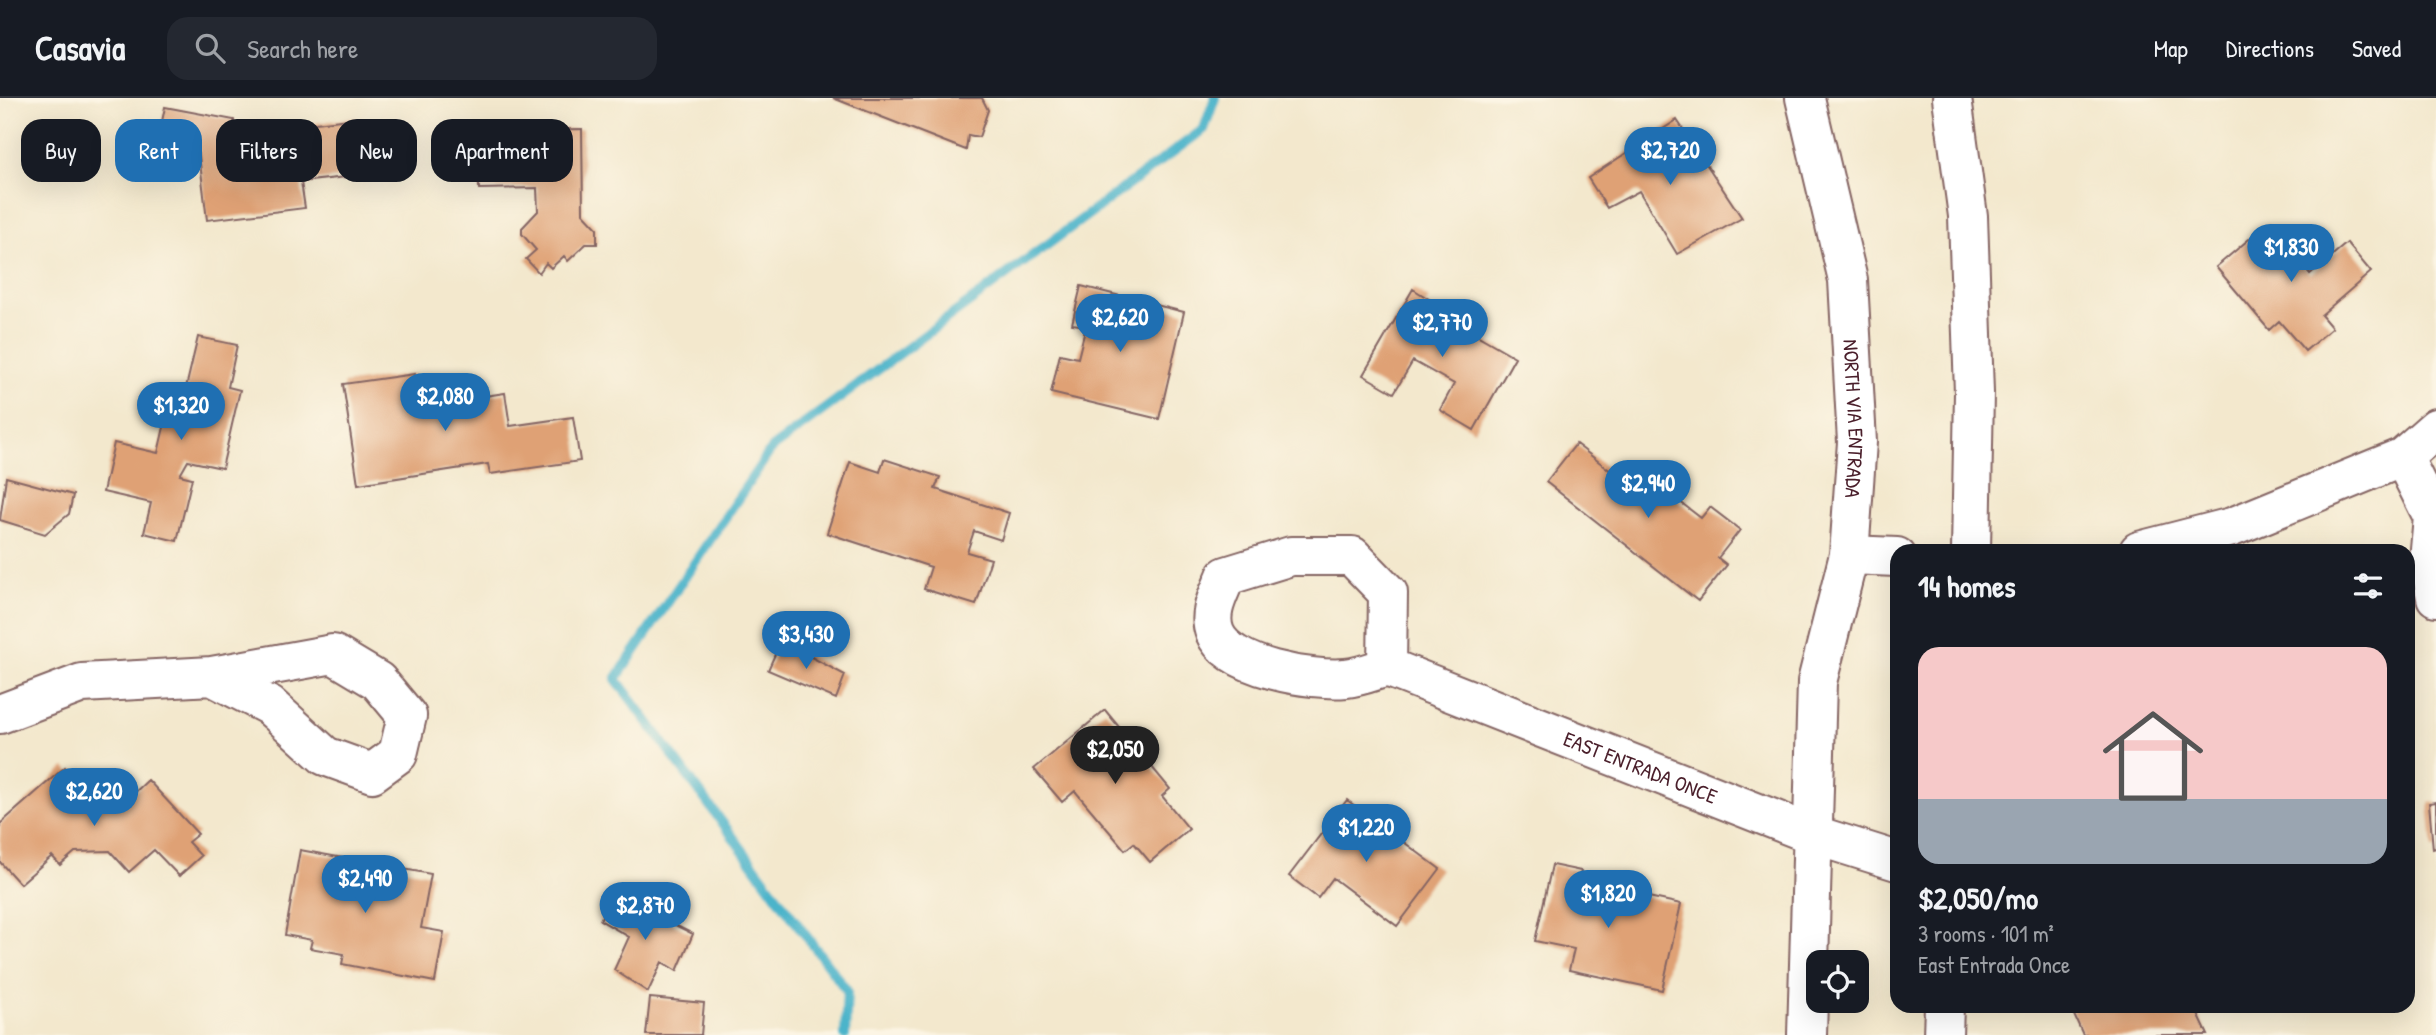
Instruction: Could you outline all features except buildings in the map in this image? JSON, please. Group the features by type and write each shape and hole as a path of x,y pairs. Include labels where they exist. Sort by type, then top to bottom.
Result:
{"street":[{"name":"NORTH VIA ENTRADA","path":"1805,98 1849,280 1857,442 1849,555 1817,682 1807,1035"},
{"path":"1952,98 1968,216 1974,393 1970,544"},
{"path":"2165,544 2232,527 2403,457 2436,428"},
{"path":"2403,457 2434,517 2429,560 2436,597"},
{"path":"1849,555 1890,557"},
{"path":"1291,556 1352,556 1388,593 1387,667 1346,678 1297,675 1240,660 1215,633 1213,606 1226,576 1291,556"},
{"name":"EAST ENTRADA ONCE","path":"1387,667 1811,834 1890,858"},
{"path":"0,714 82,683 212,676"},
{"path":"1943,1035 1944,1013"}],"waterway":[{"path":"845,1035 847,991 616,679 772,448 1204,129 1215,98"}]}
